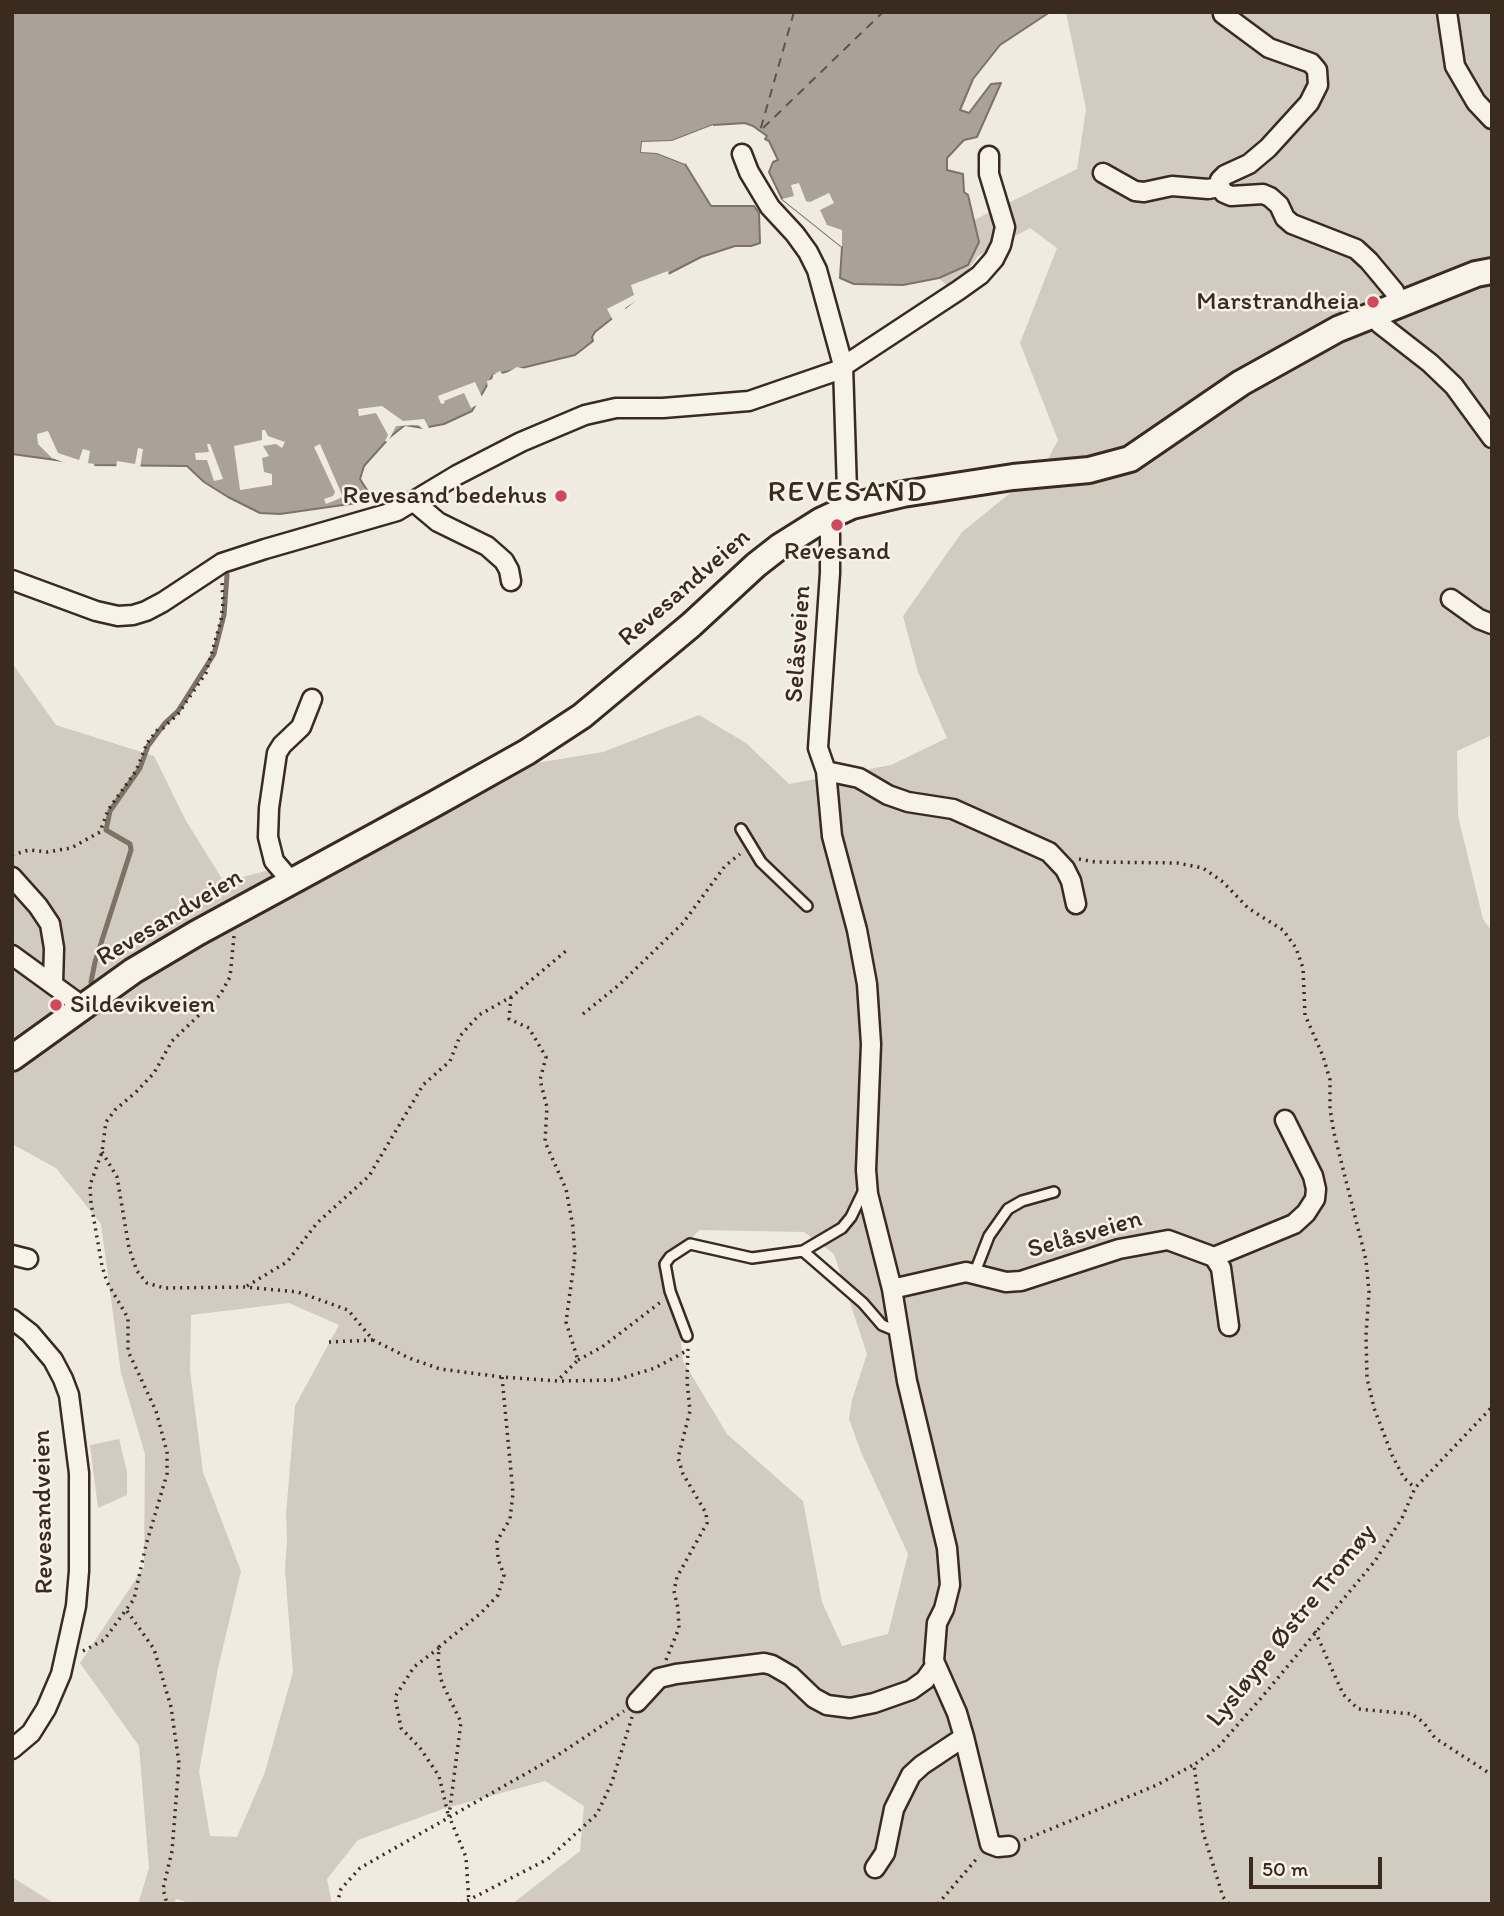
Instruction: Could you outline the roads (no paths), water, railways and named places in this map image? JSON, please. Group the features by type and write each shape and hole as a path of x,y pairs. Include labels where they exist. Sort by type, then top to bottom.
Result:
{"main road":[{"name":"Revesandveien","path":"12,1058 133,971 481,778 582,716 691,625 771,553 822,520 852,506 942,487 1089,470 1130,459 1241,383 1338,329 1476,274 1492,271"}],"street":[{"path":"1447,12 1455,65 1476,102 1492,119"},
{"path":"1223,14 1269,48 1311,63 1317,70 1318,85 1309,103 1268,148 1249,164 1225,175 1220,180 1220,187 1224,193 1231,196 1263,194 1270,197 1292,224 1356,249 1394,291 1400,303"},
{"path":"742,155 770,208 795,234 817,270 843,365 847,491 852,506"},
{"path":"12,580 96,611 118,616 146,611 218,566 265,549 397,511 521,442 585,415 616,408 663,408 749,401 836,371 959,290 980,275 994,259 1005,227 989,174 989,156"},
{"path":"1103,173 1135,191 1172,186 1220,187"},
{"path":"1373,315 1380,324 1430,363 1454,386 1492,438"},
{"path":"413,501 438,522 487,546 504,561 512,581"},
{"name":"Selåsveien","path":"822,520 830,534 831,573 818,748 826,771 832,836 857,930 867,984 871,1044 867,1183 892,1289 907,1381 947,1548 950,1572 947,1597 936,1632 935,1666 957,1713 990,1844 998,1847 1009,1846"},
{"path":"1451,599 1479,619 1492,624"},
{"name":"Revesandveien","path":"291,881 274,861 268,837 269,808 277,752 301,727 312,699"},
{"path":"826,771 859,778 908,803 953,810 1049,852 1065,869 1071,881 1076,904"},
{"path":"12,877 50,924 54,948 53,984"},
{"path":"12,955 74,1000 79,1008"},
{"path":"1229,1326 1221,1268 1214,1257 1294,1224 1306,1213 1315,1199 1313,1176 1285,1121"},
{"name":"Selåsveien","path":"892,1289 949,1275 975,1272 1006,1282 1021,1281 1119,1249 1168,1240 1214,1257"},
{"name":"Revesandveien","path":"12,1319 30,1333 53,1360 64,1379 69,1395 79,1473 79,1571 76,1606 66,1654 61,1674 46,1709 31,1733 12,1749"},
{"path":"637,1702 659,1678 764,1663 791,1676 814,1698 827,1704 850,1708 911,1690 925,1680 935,1666"},
{"path":"875,1868 885,1853 894,1809 911,1775 964,1737"}],"lane":[{"path":"741,829 770,872 807,906"},
{"path":"687,1336 670,1292 666,1262 690,1244 752,1258 803,1251 842,1228 851,1217 867,1183"},
{"path":"975,1272 989,1236 1008,1209 1021,1201 1054,1192"},
{"path":"803,1251 863,1303 882,1325 899,1332"}],"waterway":[{"path":"91,982 131,850 130,844 106,830 110,811 140,768 148,746 178,711 214,654 224,615 227,575"}],"place":[{"name":"Marstrandheia","path":"1373,302"},
{"name":"Revesand bedehus","path":"561,496"},
{"name":"Revesand","path":"837,525"},
{"name":"Sildevikveien","path":"56,1005"}],"district":[{"name":"REVESAND","path":"848,493"}]}
